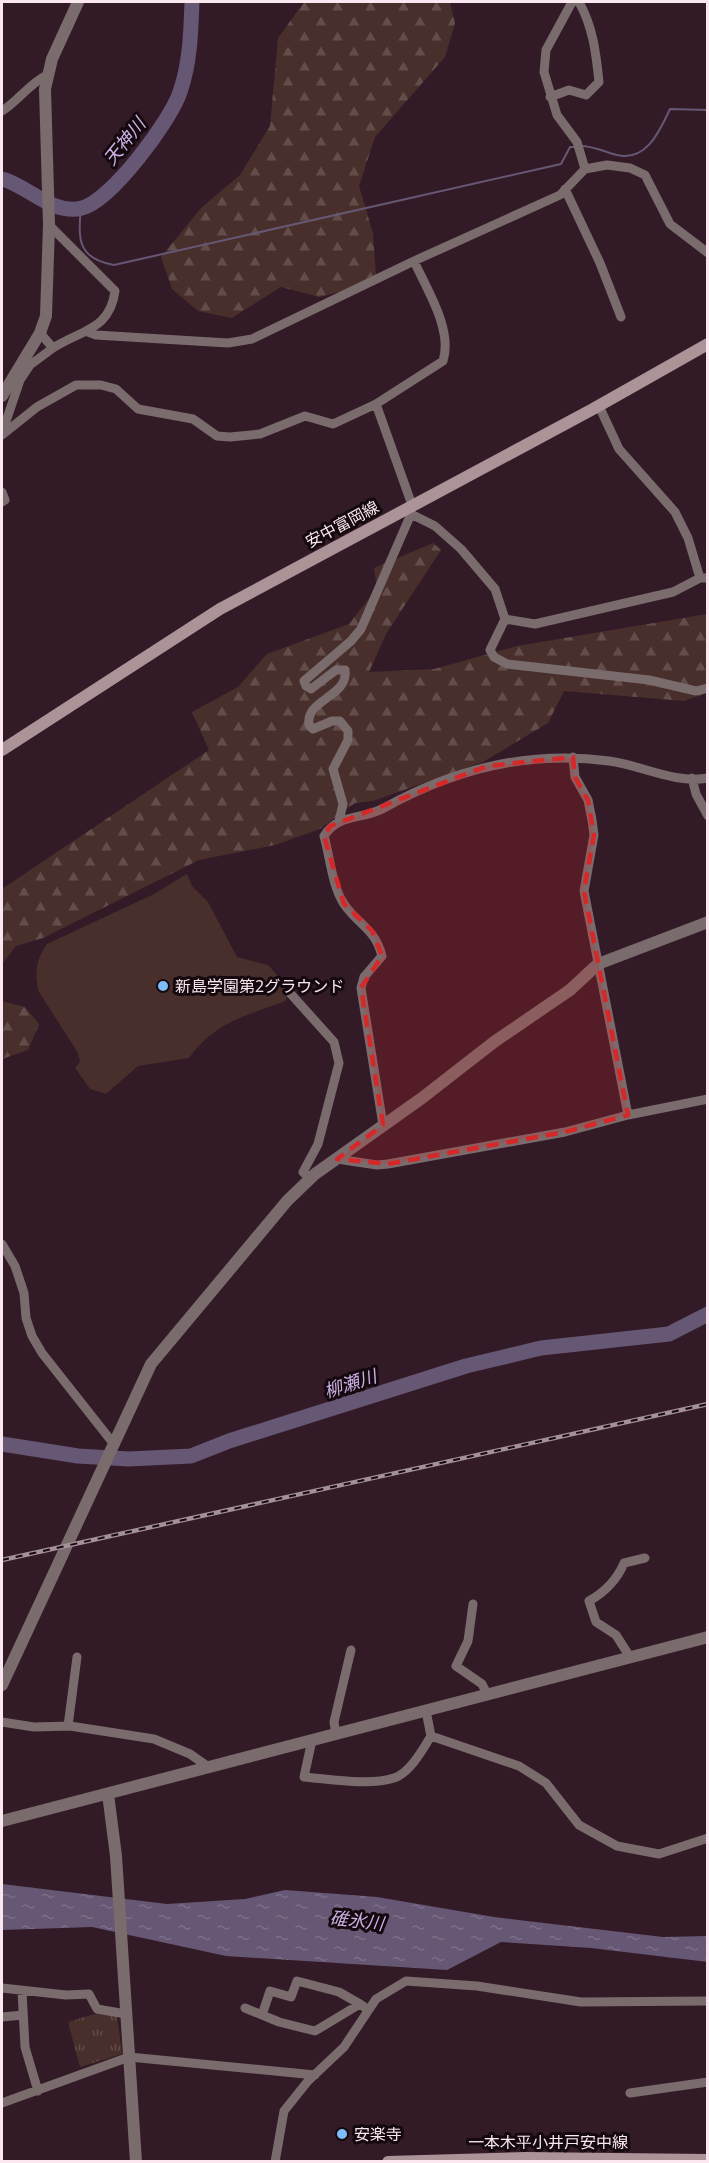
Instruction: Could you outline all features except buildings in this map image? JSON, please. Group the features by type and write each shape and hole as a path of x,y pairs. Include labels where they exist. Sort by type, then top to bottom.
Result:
{"main road":[{"name":"安中富岡線","path":"2,750 220,609 411,510 708,344"},
{"name":"一本木平小井戸安中線","path":"388,2162 704,2160"}],"street":[{"path":"2,396 40,333 48,303 49,225 45,107 47,75 78,2"},
{"path":"572,2 546,50 544,72 556,115 577,142 585,169"},
{"path":"550,97 569,90 586,95 598,82 596,54 590,26 579,2"},
{"path":"2,111 14,103 33,82 47,75"},
{"path":"88,332 96,336 171,341 206,339 228,343 252,339 414,261 536,207 560,195 585,169 607,165 630,168 645,175 670,224 708,253"},
{"path":"566,189 600,263 621,317"},
{"path":"2,434 20,380 30,365 71,337 88,332 113,307 115,291 49,225"},
{"path":"2,434 37,407 76,385 101,385 116,389 138,409 193,419 217,436 260,434 305,416 333,424 375,404 443,361 447,351 441,322 414,261"},
{"path":"40,333 53,348"},
{"path":"375,404 411,510 435,526 461,549 495,590 505,619 490,650 495,657 507,664 649,681 696,691 708,688"},
{"path":"505,619 535,624 673,592 704,578 675,512 619,448 599,406"},
{"path":"2,492 5,500 2,502"},
{"path":"339,821 343,804 333,769 348,740 348,731 340,721 332,721 313,729 309,725 308,718 311,711 338,690 346,675 345,670 336,670 311,689 304,681 351,641 360,629 411,510"},
{"path":"383,1125 361,988 364,977 382,956 372,931 344,904 324,836 330,826 339,821 383,808 396,799 487,766 545,757 608,761 663,774 692,778 708,777"},
{"path":"573,757 575,777 588,800 594,835 584,891 628,1115"},
{"path":"692,778 696,794 708,816"},
{"path":"2,1685 151,1364 287,1201 310,1179 494,1042 570,990 598,964 708,922"},
{"path":"290,993 333,1042 339,1063 318,1144 303,1172 310,1179"},
{"path":"337,1159 376,1166 565,1132 628,1115 708,1100"},
{"path":"2,1244 15,1266 21,1284 26,1318 32,1336 42,1353 112,1445"},
{"path":"630,1657 616,1635 596,1622 589,1600 601,1594 620,1574 624,1563 645,1558"},
{"path":"473,1604 468,1641 456,1666 482,1684 487,1694"},
{"path":"2,1821 708,1637"},
{"path":"336,1734 334,1722 351,1650"},
{"path":"68,1726 77,1657"},
{"path":"312,1740 304,1777 355,1781 395,1778 409,1767 431,1736 426,1711"},
{"path":"2,1722 34,1727 68,1726 167,1742 210,1768"},
{"path":"431,1736 519,1766 546,1783 579,1825 617,1846 659,1854 708,1838"},
{"path":"108,1794 116,1856 136,2162"},
{"path":"262,2015 270,1991 291,1997 297,1981 339,1992 364,2006"},
{"path":"245,2008 315,2031 406,1981 477,1986 581,2002 708,2001"},
{"path":"2,1989 66,1995 88,1994 97,2008 126,2014"},
{"path":"22,1991 25,2048 38,2091"},
{"path":"275,2162 284,2110 344,2047 364,2006"},
{"path":"2,2017 23,2015"},
{"path":"2,2103 129,2057 315,2075"},
{"path":"630,2092 708,2082"}],"highlighted area":[{"path":"573,757 575,777 588,800 594,835 584,891 628,1115 565,1132 388,1164 337,1159 383,1125 361,988 382,956 372,931 344,904 338,889 324,836 330,826 487,766"}],"green space":[{"path":"304,2 450,2 455,23 445,57 375,137 359,186 373,233 376,275 360,287 319,297 281,287 232,318 198,311 172,289 161,257 201,208 240,175 270,126 278,38"},
{"path":"433,543 441,550 386,634 369,672 434,669 517,646 707,614 707,693 684,701 564,691 548,723 483,762 373,801 355,803 320,829 275,845 199,860 43,938 16,946 2,964 2,889 209,750 192,712 238,687 267,654 349,624 377,588 374,568"},
{"name":"新島学園第2グラウンド","path":"187,874 192,886 208,902 237,957 268,965 291,990 285,1001 221,1027 210,1035 189,1058 138,1066 106,1094 90,1089 75,1068 80,1062 78,1053 39,992 36,973 40,955 47,944 152,895"},
{"path":"2,1001 25,1007 39,1024 28,1050 2,1059"},
{"path":"101,2012 117,2016 122,2054 80,2067 68,2022"}],"water":[{"name":"碓氷川","path":"2,1884 167,1904 245,1899 285,1890 377,1897 494,1917 663,1937 707,1936 708,1962 591,1948 501,1942 447,1970 226,1956 92,1927 2,1930"}],"waterway":[{"name":"天神川","path":"2,179 61,208 82,208 108,191 153,139 180,92 188,59 192,2"},
{"path":"580,146 617,155 637,154 657,135 670,109 708,110"},
{"path":"81,209 80,239 87,253 102,262 114,265 561,164 570,147 575,147"},
{"name":"柳瀬川","path":"2,1444 78,1456 129,1459 191,1456 229,1441 466,1366 541,1348 669,1334 708,1314"}],"railway":[{"path":"2,1560 708,1404"}],"place":[{"name":"新島学園第2グラウンド","path":"163,986"},
{"name":"安楽寺","path":"342,2134"}]}
